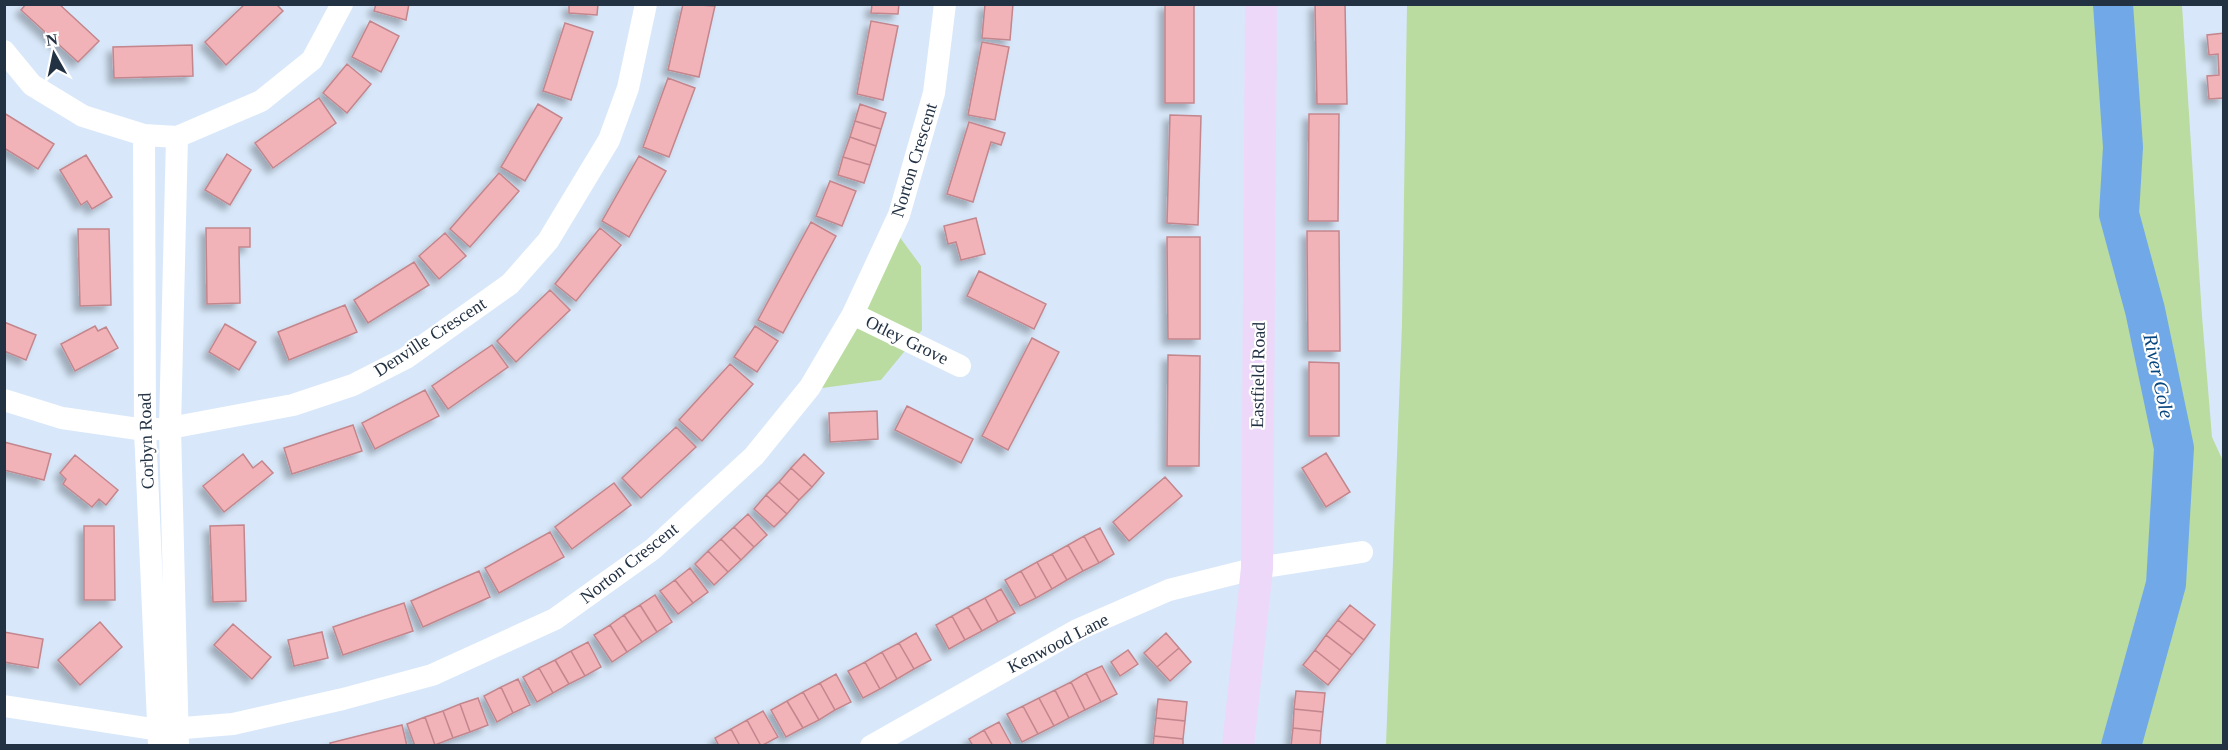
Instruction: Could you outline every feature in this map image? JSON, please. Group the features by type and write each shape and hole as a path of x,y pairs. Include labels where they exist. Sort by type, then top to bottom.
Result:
{"street":[{"path":"4,51 32,85 82,116 144,135 177,137 261,101 312,60 342,4"},
{"name":"Denville Crescent","path":"4,400 62,418 145,430 170,428 293,405 353,385 406,357 510,284 548,241 609,140 628,88 645,4"},
{"name":"Norton Crescent","path":"4,706 169,737 343,699 432,675 555,619 653,549 754,456 810,387 853,314 899,214 934,93 945,4"},
{"name":"Eastfield Road","path":"1238,746 1257,567 1262,4"},
{"name":"Corbyn Road","path":"144,135 145,430 169,737"},
{"name":"Corbyn Road","path":"169,737 170,428 177,137"},
{"name":"Otley Grove","path":"853,314 960,366"},
{"name":"Kenwood Lane","path":"871,746 1077,630 1169,590 1257,567 1362,552"}],"green space":[{"path":"1407,5 2182,5 2212,437 2223,461 2223,745 1386,745 1402,324"},
{"path":"893,228 921,266 922,330 881,380 815,389"}],"building":[{"path":"26,4 59,4 99,41 78,62 21,10"},
{"path":"245,4 276,4 283,11 226,65 205,42"},
{"path":"376,4 409,4 406,20 374,11"},
{"path":"569,4 598,4 597,15 569,13"},
{"path":"683,4 715,6 699,77 668,70"},
{"path":"872,4 899,4 898,14 871,13"},
{"path":"985,4 1013,4 1010,40 982,38"},
{"path":"1165,4 1194,4 1194,103 1165,103"},
{"path":"1315,4 1345,4 1347,104 1317,104"},
{"path":"370,21 399,36 381,72 352,57"},
{"path":"871,21 898,26 883,100 857,94"},
{"path":"565,23 593,32 571,100 543,91"},
{"path":"2224,33 2224,98 2209,99 2207,76 2219,75 2218,54 2209,55 2207,35"},
{"path":"982,42 1009,47 995,120 968,115"},
{"path":"192,45 193,76 114,78 113,47"},
{"path":"347,64 371,84 347,113 323,93"},
{"path":"668,78 695,88 669,157 643,147"},
{"path":"319,98 336,123 273,168 255,143"},
{"path":"538,104 562,118 525,181 501,167"},
{"path":"860,104 886,113 881,129 855,121"},
{"path":"4,113 54,144 38,169 4,148"},
{"path":"1309,114 1339,114 1338,221 1308,221"},
{"path":"1170,115 1201,116 1198,225 1167,223"},
{"path":"855,121 881,129 876,146 850,137"},
{"path":"969,122 1005,133 1001,145 991,142 973,202 947,194"},
{"path":"850,137 876,146 870,165 843,157"},
{"path":"227,154 251,170 230,205 205,190"},
{"path":"86,155 112,197 92,209 87,201 81,205 60,170"},
{"path":"639,156 666,171 629,237 602,221"},
{"path":"843,157 870,165 864,183 838,175"},
{"path":"499,173 519,191 470,247 450,229"},
{"path":"830,181 856,191 842,226 816,216"},
{"path":"976,218 985,254 961,260 956,242 948,244 944,226"},
{"path":"811,222 836,236 783,333 758,320"},
{"path":"206,228 250,228 250,247 239,247 240,303 207,304"},
{"path":"600,228 621,245 576,301 555,284"},
{"path":"78,229 109,229 111,305 80,306"},
{"path":"1307,231 1339,231 1340,351 1308,351"},
{"path":"445,233 466,256 439,279 419,256"},
{"path":"1167,237 1200,237 1200,339 1168,339"},
{"path":"414,262 429,285 368,323 354,300"},
{"path":"979,271 1046,304 1034,329 967,296"},
{"path":"550,290 570,310 516,362 497,341"},
{"path":"345,305 357,332 289,360 278,332"},
{"path":"4,322 36,335 26,360 4,351"},
{"path":"225,324 256,342 239,370 209,352"},
{"path":"95,326 98,331 106,327 118,348 75,371 61,344"},
{"path":"755,326 778,341 757,372 734,357"},
{"path":"1032,338 1059,352 1008,450 982,436"},
{"path":"492,345 508,367 448,409 432,386"},
{"path":"1168,355 1200,356 1199,466 1167,466"},
{"path":"1309,362 1339,363 1339,436 1309,436"},
{"path":"730,364 753,384 702,441 679,420"},
{"path":"425,390 439,416 375,449 362,423"},
{"path":"907,406 973,439 961,463 895,430"},
{"path":"877,411 878,439 830,442 829,413"},
{"path":"353,425 362,451 292,474 284,448"},
{"path":"676,427 696,447 641,498 622,478"},
{"path":"4,442 51,454 44,480 4,470"},
{"path":"1326,453 1350,492 1326,507 1302,468"},
{"path":"243,454 253,468 262,461 273,473 224,512 203,486"},
{"path":"804,454 824,473 812,487 791,468"},
{"path":"75,455 118,490 106,505 99,499 92,507 63,484 66,479 60,473"},
{"path":"791,468 812,487 799,500 779,482"},
{"path":"1165,477 1182,496 1129,541 1113,522"},
{"path":"779,482 799,500 787,514 766,495"},
{"path":"614,483 631,505 572,549 555,527"},
{"path":"766,495 787,514 774,527 754,509"},
{"path":"748,514 767,535 754,547 734,527"},
{"path":"244,525 246,601 213,602 210,526"},
{"path":"84,526 114,526 115,600 84,600"},
{"path":"734,527 754,547 741,560 721,539"},
{"path":"1100,528 1114,554 1099,563 1084,536"},
{"path":"550,532 564,557 499,593 485,568"},
{"path":"1084,536 1099,563 1083,571 1068,545"},
{"path":"721,539 741,560 728,572 708,551"},
{"path":"1068,545 1083,571 1067,580 1052,554"},
{"path":"708,551 728,572 714,585 695,564"},
{"path":"1052,554 1067,580 1052,589 1037,562"},
{"path":"1037,562 1052,589 1036,598 1021,571"},
{"path":"690,568 708,592 693,603 675,580"},
{"path":"479,571 490,597 423,627 411,601"},
{"path":"1021,571 1036,598 1020,606 1005,580"},
{"path":"675,580 693,603 678,614 660,591"},
{"path":"1001,589 1015,613 998,622 985,598"},
{"path":"655,595 672,622 657,632 640,605"},
{"path":"985,598 998,622 982,631 968,607"},
{"path":"404,603 413,631 343,655 333,627"},
{"path":"640,605 657,632 642,642 624,615"},
{"path":"1350,605 1375,625 1364,640 1338,620"},
{"path":"968,607 982,631 965,640 952,616"},
{"path":"624,615 642,642 627,652 610,625"},
{"path":"952,616 965,640 949,649 936,625"},
{"path":"1338,620 1364,640 1352,655 1326,635"},
{"path":"100,622 122,647 80,685 58,660"},
{"path":"233,624 271,657 252,679 214,645"},
{"path":"610,625 627,652 612,662 594,635"},
{"path":"4,632 43,639 38,668 4,662"},
{"path":"322,632 328,658 294,666 288,640"},
{"path":"916,633 931,660 914,669 899,643"},
{"path":"1166,633 1179,648 1157,667 1144,653"},
{"path":"1326,635 1352,655 1340,670 1315,650"},
{"path":"588,642 601,667 585,676 571,651"},
{"path":"899,643 914,669 897,679 882,652"},
{"path":"1179,648 1191,662 1170,681 1157,667"},
{"path":"1128,650 1138,664 1120,676 1111,662"},
{"path":"1315,650 1340,670 1328,685 1303,665"},
{"path":"571,651 585,676 569,684 555,660"},
{"path":"882,652 897,679 880,689 865,662"},
{"path":"555,660 569,684 553,693 539,668"},
{"path":"865,662 880,689 863,698 848,671"},
{"path":"1102,666 1117,694 1101,702 1086,673"},
{"path":"539,668 553,693 537,702 523,677"},
{"path":"1086,673 1101,702 1085,710 1071,682"},
{"path":"836,674 851,702 835,710 820,683"},
{"path":"518,679 530,705 513,713 501,687"},
{"path":"1071,682 1085,710 1069,718 1055,690"},
{"path":"820,683 835,710 819,720 803,692"},
{"path":"501,687 513,713 497,722 484,696"},
{"path":"1055,690 1069,718 1054,726 1039,698"},
{"path":"1296,691 1325,693 1323,712 1294,709"},
{"path":"803,692 819,720 803,728 787,701"},
{"path":"478,698 488,725 470,732 460,704"},
{"path":"1039,698 1054,726 1038,734 1023,706"},
{"path":"1158,699 1187,702 1185,721 1156,718"},
{"path":"787,701 803,728 786,737 771,710"},
{"path":"460,704 470,732 453,738 443,711"},
{"path":"1023,706 1038,734 1022,742 1007,714"},
{"path":"1294,709 1323,712 1321,731 1293,728"},
{"path":"443,711 453,738 435,745 425,717"},
{"path":"763,711 778,737 761,746 747,720"},
{"path":"425,717 435,745 415,746 407,724"},
{"path":"1156,718 1185,721 1183,739 1154,736"},
{"path":"747,720 761,746 740,746 731,729"},
{"path":"999,722 1012,746 993,746 984,730"},
{"path":"402,725 407,746 331,746 330,743"},
{"path":"1293,728 1321,731 1320,746 1291,746"},
{"path":"731,729 740,746 719,746 715,738"},
{"path":"984,730 993,746 973,746 969,739"},
{"path":"1154,736 1183,739 1183,746 1153,746"}],"waterway":[{"name":"River Cole","path":"2113,4 2123,147 2119,214 2145,310 2174,448 2166,584 2121,746"}]}
